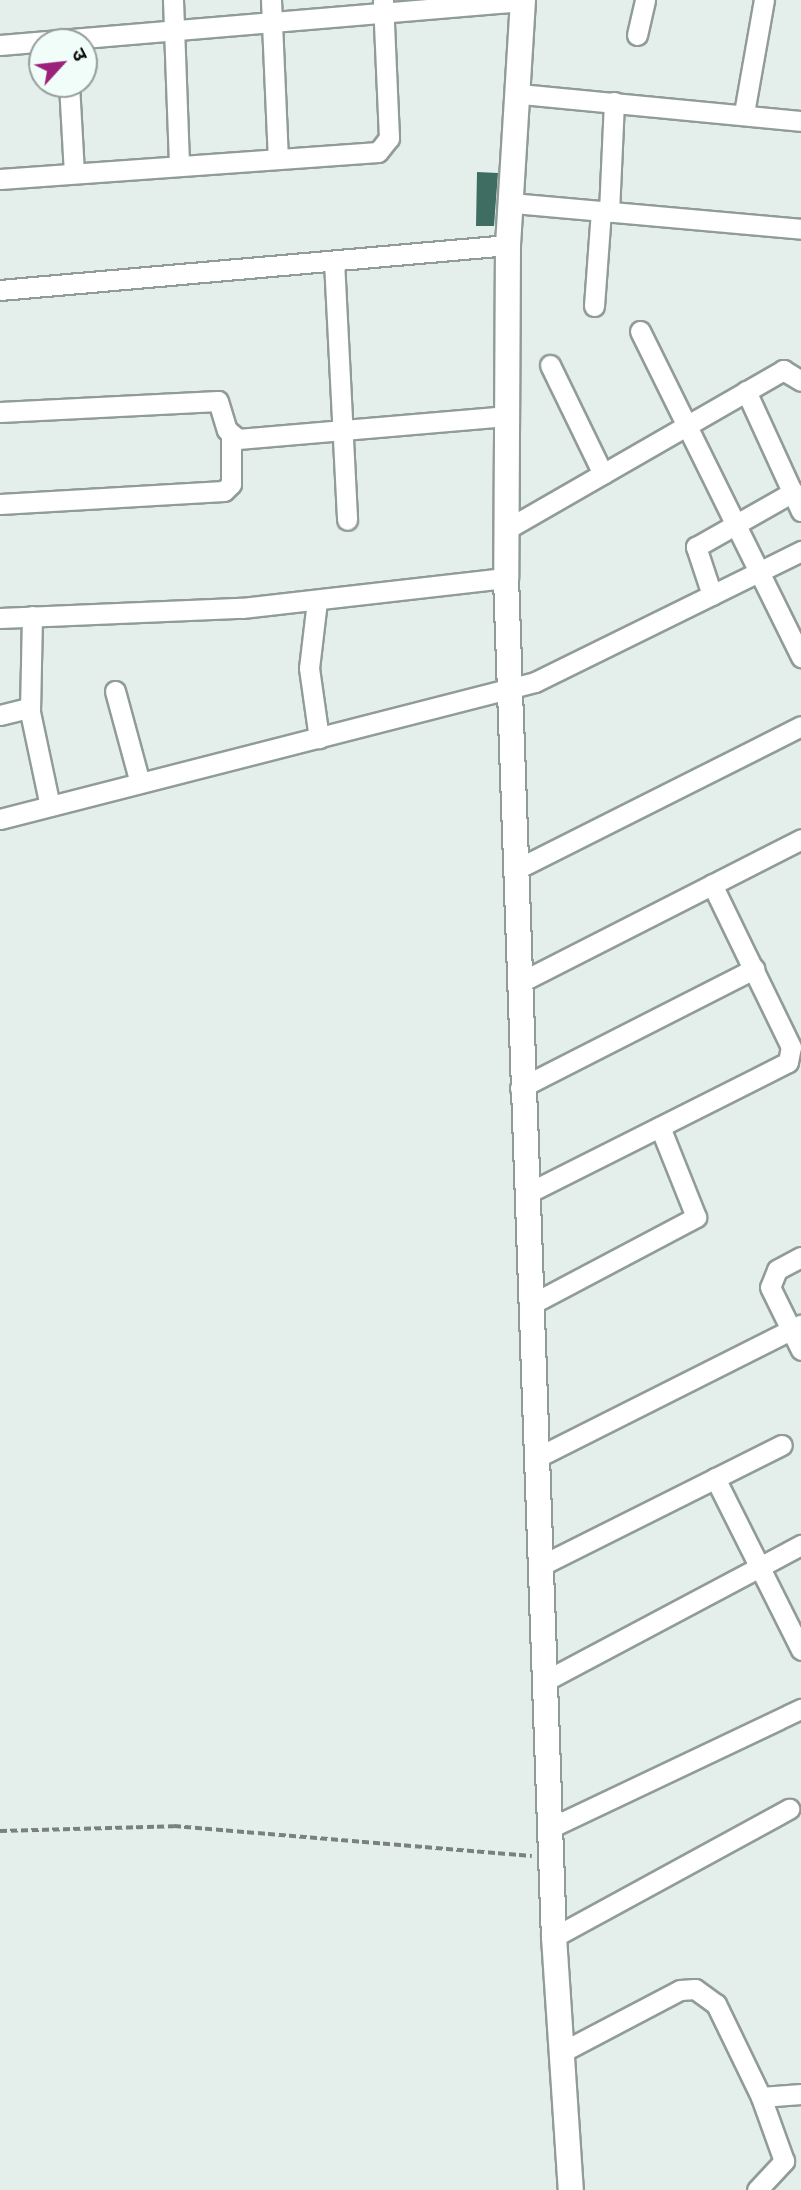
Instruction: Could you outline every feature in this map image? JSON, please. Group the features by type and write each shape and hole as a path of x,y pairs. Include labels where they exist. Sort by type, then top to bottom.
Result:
{"street":[{"path":"173,0 179,165"},
{"path":"271,0 278,159"},
{"path":"638,35 645,0"},
{"path":"744,113 764,0"},
{"path":"98,38 271,22 383,6 523,1 521,94 508,245 504,416 506,578 520,1088 554,1937 571,2190"},
{"path":"0,179 278,159 387,146 383,6"},
{"path":"0,45 28,43"},
{"path":"521,94 744,113 801,121"},
{"path":"70,98 74,173"},
{"path":"594,306 614,102"},
{"path":"512,203 801,229"},
{"path":"0,290 508,245"},
{"path":"334,261 347,520"},
{"path":"640,331 801,657"},
{"path":"550,365 603,474"},
{"path":"507,529 783,370 801,381"},
{"path":"746,391 801,511"},
{"path":"0,412 218,401 231,437 231,484 224,491 0,504"},
{"path":"231,437 343,433 504,416"},
{"path":"712,594 696,547 793,492"},
{"path":"0,819 509,690 568,668 801,551"},
{"path":"0,618 317,601 506,578"},
{"path":"317,601 309,668 319,738"},
{"path":"32,617 29,708 50,806"},
{"path":"115,691 140,783"},
{"path":"0,715 29,708"},
{"path":"513,871 801,726"},
{"path":"517,984 800,840"},
{"path":"526,1194 660,1128 796,1054 712,884"},
{"path":"520,1088 754,969"},
{"path":"530,1305 696,1217 660,1128"},
{"path":"801,1257 771,1278 796,1327 801,1350"},
{"path":"536,1458 796,1327"},
{"path":"541,1565 782,1445"},
{"path":"715,1478 801,1650"},
{"path":"545,1681 801,1545"},
{"path":"550,1828 801,1709"},
{"path":"554,1937 789,1809"},
{"path":"562,2052 680,1990 695,1989 716,2004 761,2098 784,2161 757,2190"},
{"path":"761,2098 801,2094"}],"path":[{"path":"0,1832 174,1826 551,1857"}],"building":[{"path":"477,172 498,173 494,226 476,226"}]}
